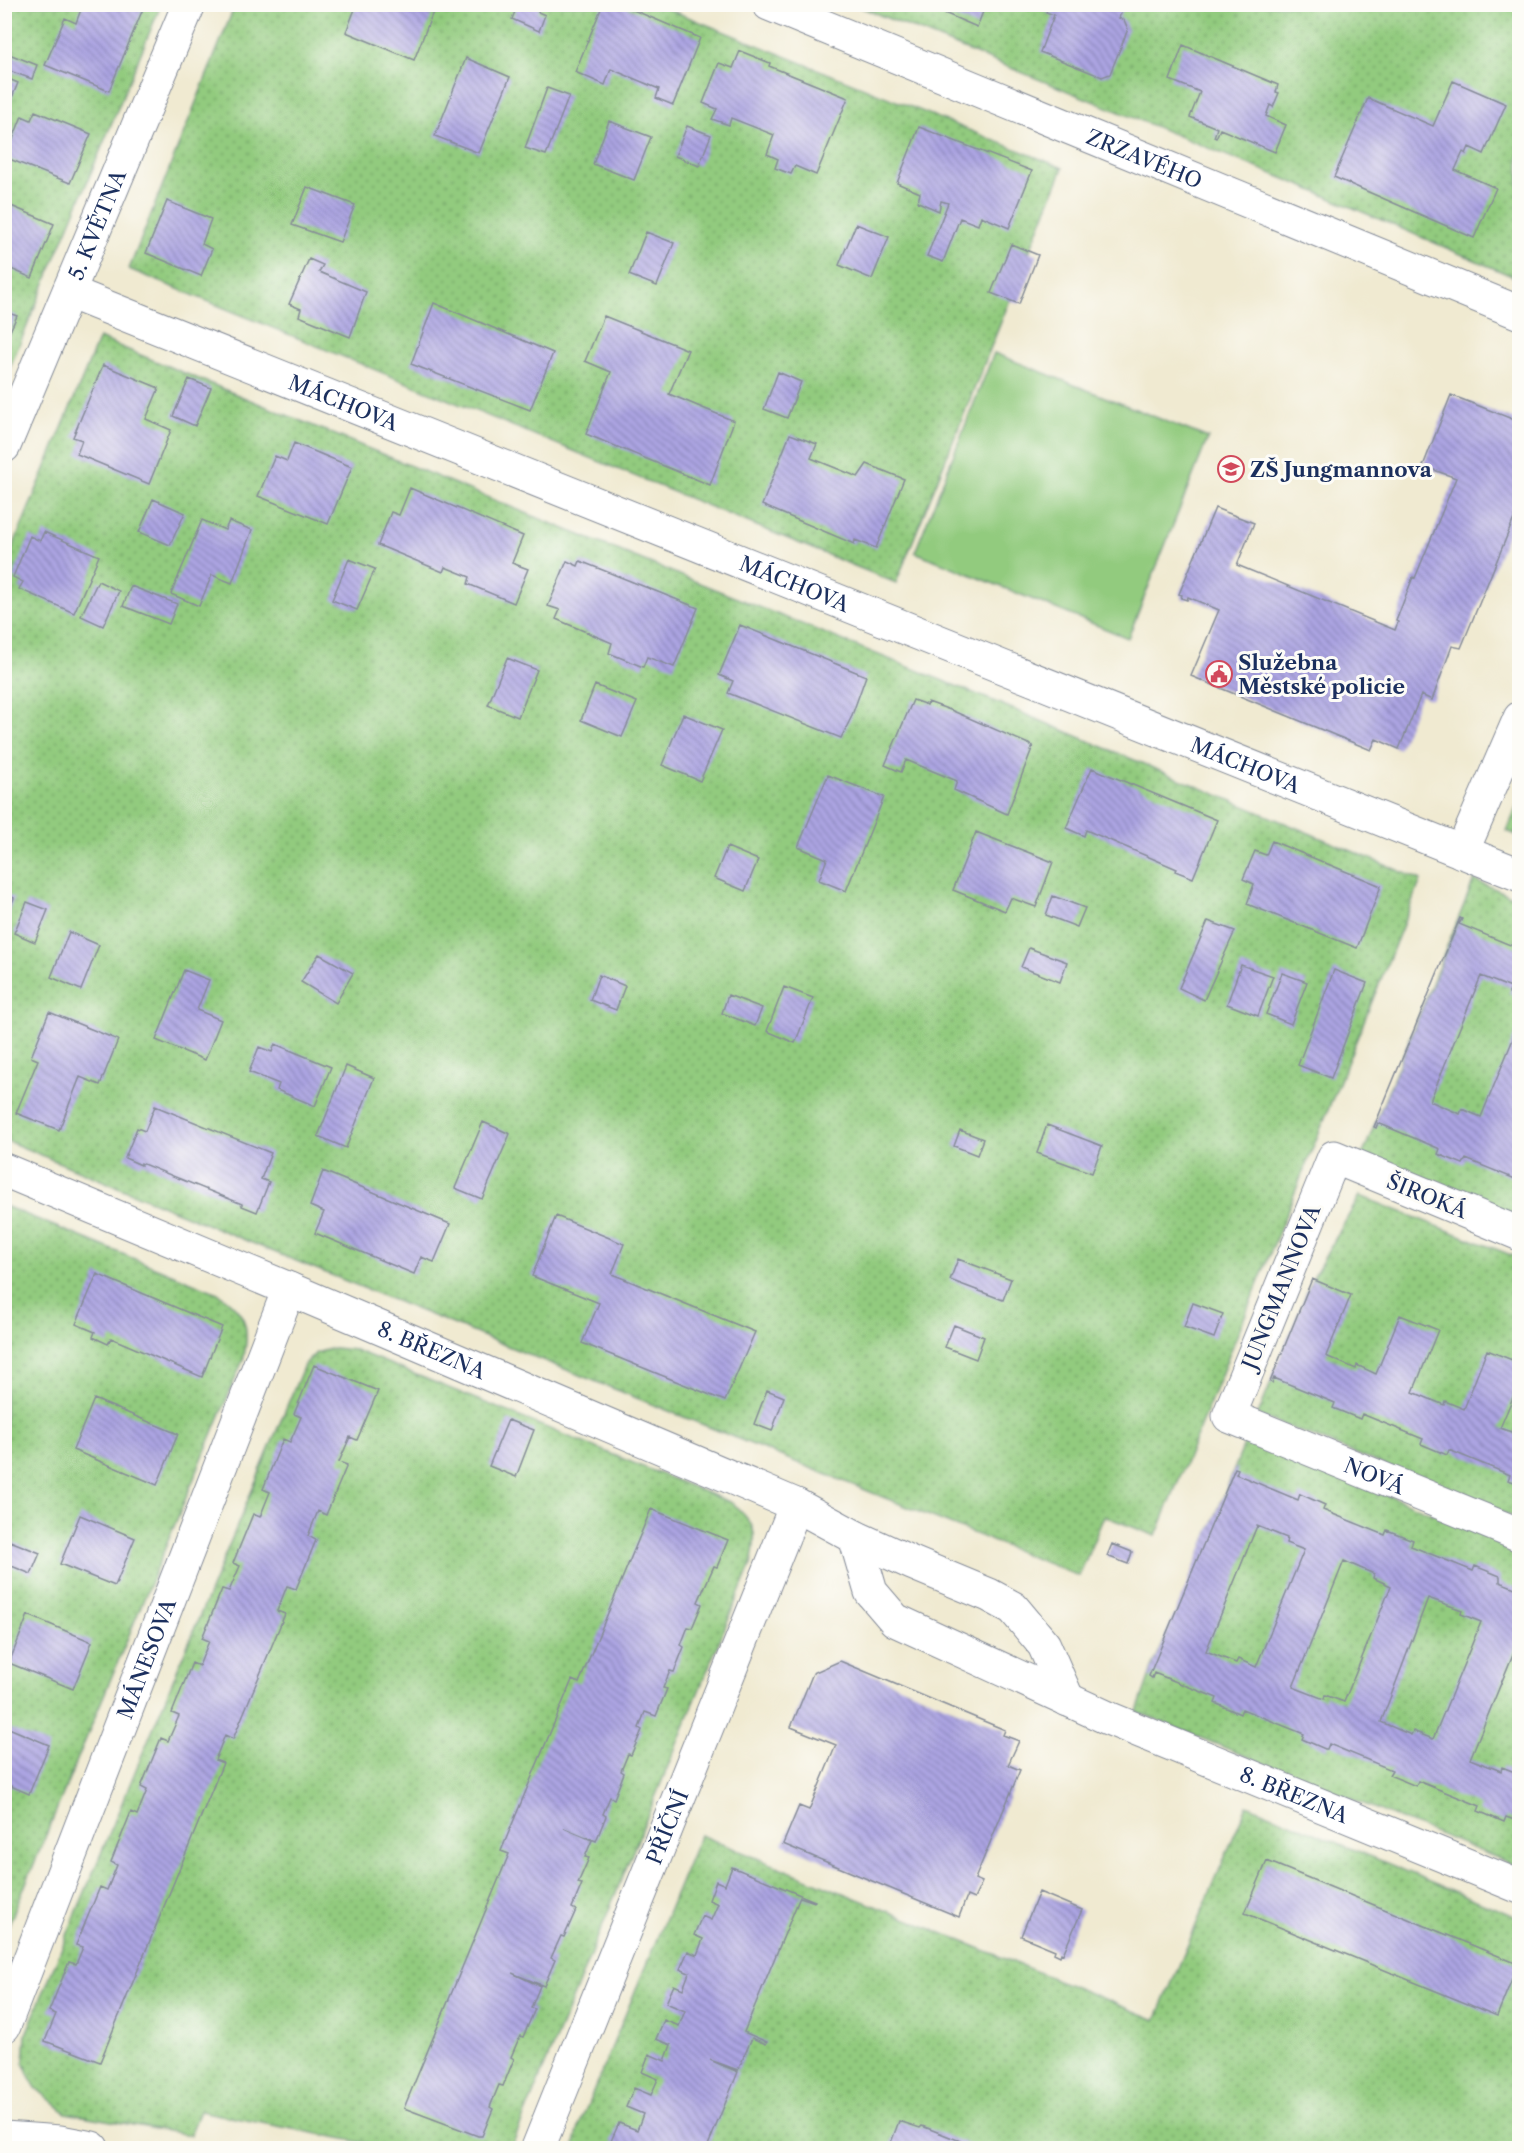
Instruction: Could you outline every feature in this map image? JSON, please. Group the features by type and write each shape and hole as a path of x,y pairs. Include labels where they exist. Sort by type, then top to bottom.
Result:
{"street":[{"name":"5. KVĚTNA","path":"4,446 189,4"},
{"name":"ZRZAVÉHO","path":"769,4 1520,314"},
{"name":"MÁCHOVA","path":"69,292 1520,875"},
{"path":"1462,852 1520,718"},
{"name":"ŠIROKÁ","path":"1334,1157 1520,1234"},
{"name":"JUNGMANNOVA","path":"1229,1416 1334,1157"},
{"name":"8. BŘEZNA","path":"4,1170 796,1505 855,1537 989,1595 1013,1608 1044,1645 1068,1700"},
{"name":"MÁNESOVA","path":"4,2026 289,1289"},
{"name":"NOVÁ","path":"1229,1416 1520,1535"},
{"name":"PŘÍČNÍ","path":"538,2148 796,1505"},
{"name":"8. BŘEZNA","path":"855,1537 871,1592 895,1620 1068,1700 1520,1887"},
{"path":"4,2138 60,2142 92,2148"}],"green space":[{"path":"5,5 161,5 5,379"},
{"path":"235,5 658,5 1063,168 896,583 129,269"},
{"path":"855,5 1519,5 1519,279 1302,186"},
{"path":"99,338 991,700 1421,880 1156,1536 1104,1516 1079,1576 264,1248 5,1140 5,566"},
{"path":"994,353 1208,438 1128,638 915,552"},
{"path":"1519,801 1519,836 1507,831"},
{"path":"1474,880 1519,899 1519,1219 1362,1156"},
{"path":"1360,1196 1519,1258 1519,1519 1258,1415 1312,1279"},
{"path":"5,1206 218,1293 240,1314 246,1329 246,1338 243,1360 5,1934"},
{"path":"334,1348 355,1350 732,1503 746,1517 753,1530 754,1544 751,1564 511,2148 391,2148 200,2111 190,2135 66,2113 36,2088 24,2062 26,2034 304,1365 316,1353"},
{"path":"1247,1437 1519,1549 1519,1867 1137,1712 1151,1671"},
{"path":"1247,1805 1519,1918 1519,2148 574,2148 579,2126 700,1835 1156,2020"}],"building":[{"path":"83,4 145,4 109,91 45,65 65,18 76,23"},
{"path":"357,4 428,4 435,7 414,60 346,32"},
{"path":"505,4 541,4 538,12 545,15 539,31 512,19 516,9"},
{"path":"603,4 619,4 700,38 673,105 656,98 659,89 611,69 605,85 575,72"},
{"path":"923,4 986,4 977,27"},
{"path":"1049,5 1124,5 1119,18 1124,20 1128,29 1110,74 1102,77 1040,52 1054,15 1046,12"},
{"path":"1183,45 1278,85 1276,92 1279,93 1273,107 1270,105 1266,116 1286,125 1275,152 1220,129 1216,138 1214,137 1217,128 1190,117 1200,92 1170,80"},
{"path":"740,51 770,63 769,66 848,98 816,175 795,166 791,174 775,168 778,159 767,154 774,135 731,118 729,125 712,119 717,109 703,103 719,63 733,68"},
{"path":"4,52 37,65 32,79 4,69"},
{"path":"466,58 510,77 479,153 435,136"},
{"path":"4,77 18,83 8,107 4,105"},
{"path":"1453,81 1506,104 1484,154 1469,147 1466,154 1463,152 1455,170 1496,188 1474,238 1334,177 1368,98 1433,126"},
{"path":"547,88 569,96 546,155 525,148"},
{"path":"35,111 91,134 70,183 4,157 4,138 12,141 22,116 31,120"},
{"path":"609,121 651,137 634,180 593,164"},
{"path":"687,126 711,135 699,166 675,156"},
{"path":"919,127 1032,171 1009,228 981,216 978,225 960,218 943,262 927,256 948,203 941,201 939,211 918,202 920,193 897,183"},
{"path":"307,187 355,205 340,242 292,225"},
{"path":"167,201 211,219 202,244 212,249 201,276 146,253"},
{"path":"4,203 54,224 32,278 4,266"},
{"path":"856,224 889,237 872,279 839,265"},
{"path":"646,232 674,243 657,286 629,275"},
{"path":"1011,244 1038,255 1019,304 991,293"},
{"path":"309,259 323,265 319,272 366,292 350,337 299,316 301,309 289,304"},
{"path":"434,303 553,353 530,410 411,364"},
{"path":"4,311 17,316 4,344"},
{"path":"604,316 688,350 669,394 734,421 710,485 586,434 611,372 585,361"},
{"path":"103,365 159,388 146,419 171,430 149,484 77,454 82,440 73,437"},
{"path":"778,372 801,382 787,418 764,409"},
{"path":"189,379 211,388 195,426 173,416"},
{"path":"1451,395 1520,422 1520,504 1461,648 1452,646 1432,700 1421,695 1399,749 1376,739 1371,750 1191,676 1219,610 1188,597 1187,600 1181,598 1182,595 1179,594 1215,508 1254,523 1237,565 1395,630 1398,622 1396,621 1413,577 1415,578 1456,478 1423,466"},
{"path":"790,434 817,444 811,458 858,477 867,464 904,479 876,548 855,540 854,544 762,505"},
{"path":"294,443 352,467 328,524 258,496 275,456 287,461"},
{"path":"410,488 523,536 512,563 528,569 514,603 468,584 470,577 445,567 443,572 378,545 391,512 399,515"},
{"path":"153,499 185,513 170,545 139,532"},
{"path":"202,520 225,530 229,521 252,530 232,583 212,575 199,606 171,594"},
{"path":"44,532 99,556 74,613 19,589 23,582 13,577 30,536 40,541"},
{"path":"349,559 375,569 357,610 332,600"},
{"path":"567,561 578,566 580,561 698,608 674,667 647,657 643,667 609,653 612,643 556,619 560,610 548,606"},
{"path":"98,581 119,591 103,626 81,616"},
{"path":"131,586 177,604 169,624 123,606"},
{"path":"740,625 866,676 841,738 728,693 733,681 719,675"},
{"path":"507,658 537,670 518,717 488,705"},
{"path":"595,685 637,702 622,737 581,720"},
{"path":"913,700 927,705 928,702 953,711 1033,746 1007,814 954,790 957,781 906,760 901,772 885,765"},
{"path":"683,714 722,730 700,781 662,765"},
{"path":"1092,768 1217,820 1193,878 1086,830 1084,836 1066,828"},
{"path":"828,775 884,797 846,891 819,880 827,859 798,847"},
{"path":"976,832 1053,862 1036,907 1011,898 1005,911 953,890"},
{"path":"1272,841 1381,886 1357,948 1247,904 1254,884 1243,879 1255,851 1266,855"},
{"path":"727,847 758,860 745,891 714,878"},
{"path":"5,894 14,898 5,921"},
{"path":"1053,896 1085,908 1077,927 1046,915"},
{"path":"27,902 48,910 35,942 14,933"},
{"path":"1460,918 1462,919 1459,924 1520,949 1520,997 1509,993 1511,988 1481,976 1430,1101 1460,1114 1462,1109 1481,1117 1520,1022 1520,1132 1517,1137 1520,1138 1520,1181 1466,1159 1463,1164 1438,1154 1440,1149 1378,1123 1376,1128 1374,1127"},
{"path":"1208,921 1235,931 1204,1000 1179,988"},
{"path":"69,932 99,945 81,990 51,977"},
{"path":"1029,948 1067,962 1060,982 1021,967"},
{"path":"319,954 353,973 336,1003 301,982"},
{"path":"1241,965 1273,976 1258,1016 1227,1004"},
{"path":"184,970 209,980 197,1010 221,1020 205,1060 156,1040"},
{"path":"1334,970 1367,983 1331,1078 1298,1065"},
{"path":"1282,973 1307,982 1291,1024 1266,1014"},
{"path":"599,975 625,986 616,1010 590,1000"},
{"path":"784,987 813,998 795,1043 767,1031"},
{"path":"728,995 762,1008 755,1026 722,1013"},
{"path":"49,1012 118,1040 100,1085 80,1077 59,1130 16,1113 38,1060 31,1057"},
{"path":"275,1044 331,1067 315,1106 277,1090 279,1084 249,1072 259,1047 272,1052"},
{"path":"346,1066 374,1078 346,1148 318,1136"},
{"path":"155,1106 271,1153 261,1179 269,1182 257,1212 125,1158 137,1128 145,1131"},
{"path":"483,1122 510,1134 482,1199 455,1188"},
{"path":"1047,1125 1102,1146 1092,1173 1037,1153"},
{"path":"960,1130 983,1139 977,1155 954,1146"},
{"path":"323,1171 450,1224 434,1262 421,1257 414,1274 315,1233 324,1212 310,1206"},
{"path":"556,1216 624,1244 612,1274 755,1332 725,1401 582,1343 599,1303 532,1276"},
{"path":"958,1259 1011,1279 1003,1300 950,1280"},
{"path":"97,1274 222,1327 202,1377 111,1338 108,1344 93,1337 95,1332 76,1324"},
{"path":"1312,1279 1351,1295 1326,1356 1356,1369 1357,1365 1376,1374 1400,1315 1438,1330 1413,1392 1444,1405 1445,1401 1464,1409 1487,1350 1520,1363 1520,1381 1500,1428 1520,1435 1520,1484 1508,1480 1510,1475 1449,1450 1447,1455 1421,1444 1423,1439 1362,1414 1360,1419 1333,1408 1335,1403 1274,1378 1272,1383 1270,1382"},
{"path":"1193,1303 1223,1314 1214,1338 1184,1327"},
{"path":"954,1325 984,1337 976,1359 945,1347"},
{"path":"314,1365 378,1391 357,1440 350,1437 339,1462 347,1465 326,1515 318,1511 308,1536 316,1540 296,1589 287,1586 277,1611 285,1614 233,1739 225,1735 215,1760 223,1763 100,2062 45,2041 56,2014 49,2011 69,1962 76,1964 83,1947 76,1945 100,1887 107,1890 117,1865 111,1862 131,1812 137,1815 147,1790 141,1787 161,1738 168,1741 179,1716 172,1713 192,1663 199,1666 209,1641 202,1638 222,1589 229,1591 240,1566 233,1563 253,1514 260,1517 270,1492 263,1489 283,1439 290,1442 301,1417 294,1414"},
{"path":"767,1390 784,1397 772,1431 754,1424"},
{"path":"94,1399 178,1434 157,1485 73,1450"},
{"path":"508,1420 534,1430 516,1477 489,1466"},
{"path":"1235,1468 1238,1469 1236,1474 1298,1500 1300,1494 1325,1505 1323,1510 1385,1535 1387,1530 1413,1540 1411,1546 1473,1571 1475,1566 1500,1576 1500,1582 1520,1590 1520,1637 1470,1759 1501,1771 1502,1767 1520,1774 1520,1822 1506,1817 1504,1822 1478,1811 1480,1806 1418,1781 1416,1786 1389,1775 1392,1770 1329,1744 1325,1749 1302,1739 1304,1734 1242,1709 1240,1714 1215,1703 1217,1698 1154,1673 1152,1678 1149,1676","holes":["1257,1526 1287,1538 1286,1543 1304,1550 1256,1667 1238,1659 1236,1663 1206,1651","1344,1561 1374,1574 1373,1578 1391,1586 1344,1702 1325,1695 1324,1699 1293,1687","1428,1598 1462,1610 1461,1614 1481,1622 1433,1739 1413,1731 1411,1735 1381,1722"]},
{"path":"651,1509 728,1540 717,1567 714,1566 698,1602 702,1604 692,1628 688,1627 681,1645 684,1647 674,1672 670,1671 663,1688 667,1689 656,1716 645,1712 639,1728 642,1730 621,1771 624,1773 614,1799 610,1797 603,1814 606,1816 596,1841 564,1828 592,1840 585,1857 589,1858 578,1883 582,1884 572,1908 576,1910 564,1937 561,1936 551,1958 555,1960 544,1986 512,1973 540,1986 531,2008 535,2009 511,2057 514,2059 503,2086 499,2085 490,2107 493,2109 482,2136 478,2136 404,2108 509,1854 501,1851 572,1680 579,1683"},
{"path":"80,1515 135,1538 115,1586 60,1564"},
{"path":"10,1541 40,1553 31,1574 4,1563 4,1556"},
{"path":"1112,1544 1132,1552 1128,1564 1107,1556"},
{"path":"28,1615 92,1642 73,1689 9,1663"},
{"path":"840,1661 1005,1730 1003,1735 1019,1741 1008,1765 1020,1770 975,1879 982,1882 974,1899 967,1896 959,1917 783,1844 799,1806 809,1810 836,1745 791,1727 813,1673"},
{"path":"4,1726 49,1745 29,1794 4,1783"},
{"path":"1267,1861 1518,1964 1497,2016 1245,1913"},
{"path":"732,1867 815,1901 800,1897 744,2032 767,2042 766,2044 752,2038 738,2070 710,2060 738,2072 707,2148 627,2148 611,2141 619,2123 637,2130 643,2114 626,2107 634,2088 651,2095 658,2079 642,2072 649,2054 665,2061 671,2045 656,2039 664,2020 679,2026 685,2011 666,2003 674,1985 683,1989 689,1973 680,1969 688,1951 697,1955 703,1939 694,1935 702,1916 711,1920 718,1904 709,1900 716,1881 725,1885"},
{"path":"1039,1892 1082,1910 1063,1954 1061,1953 1060,1956 1054,1953 1055,1950 1021,1936"},
{"path":"899,2121 920,2128 922,2126 978,2148 889,2148"}],"place":[{"name":"ZŠ Jungmannova","path":"1231,469"},
{"name":"Služebna Městské policie","path":"1219,674"}]}
